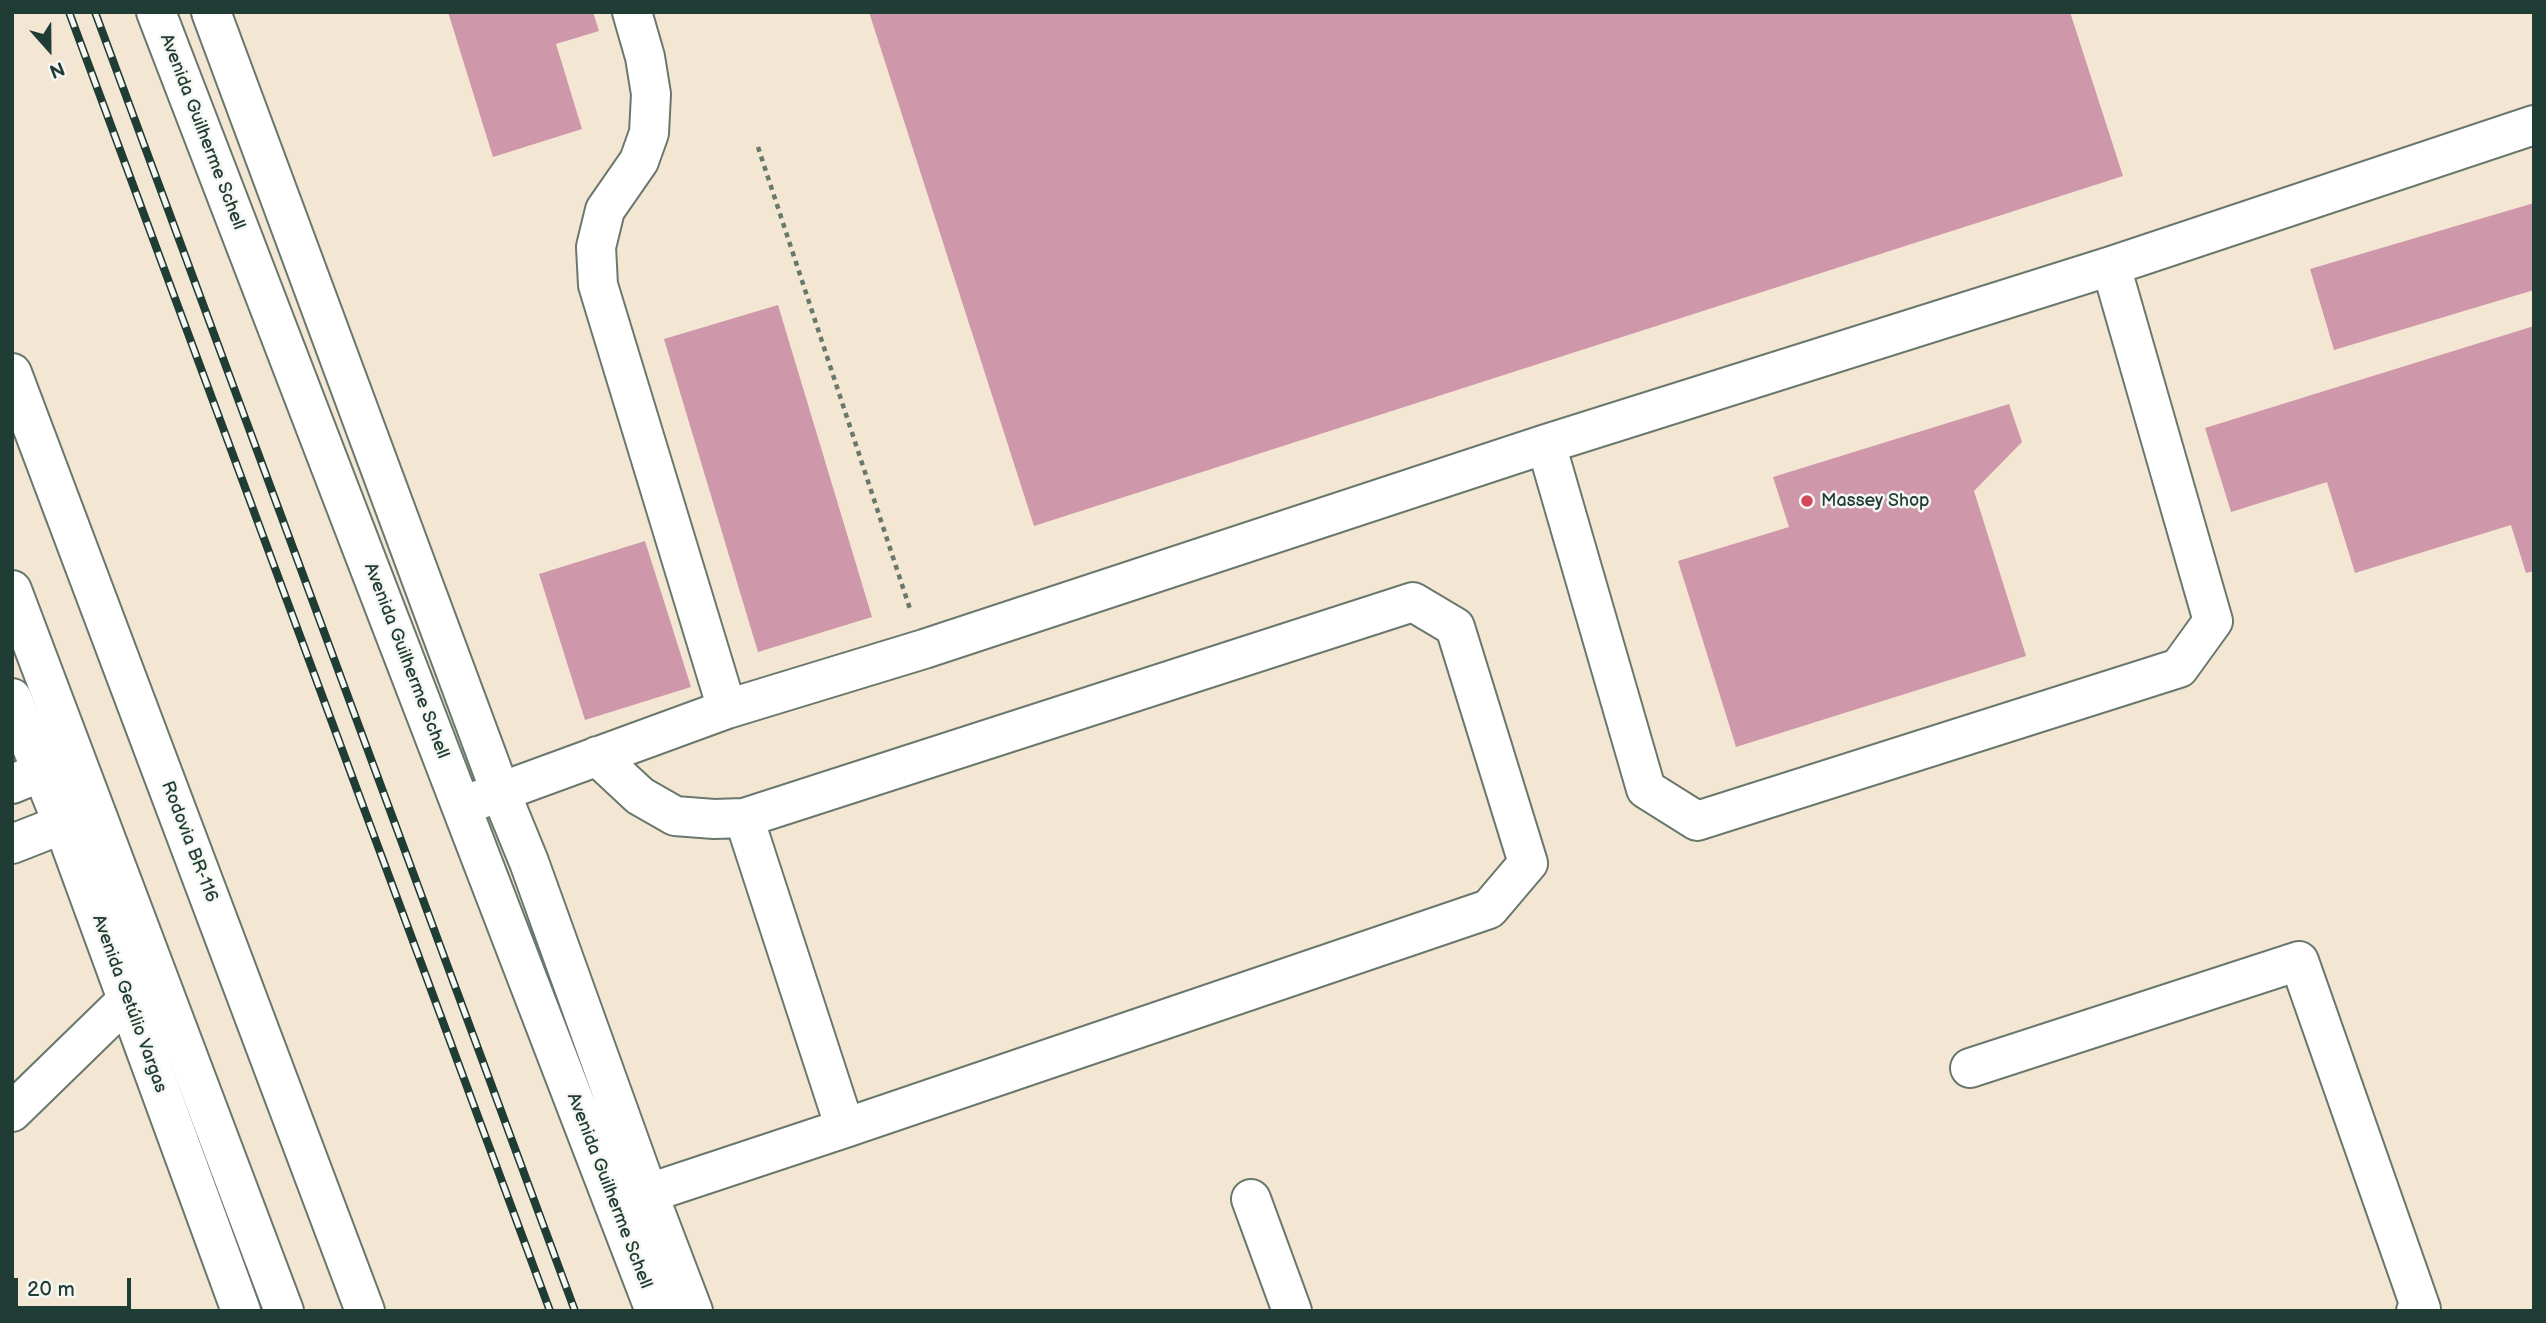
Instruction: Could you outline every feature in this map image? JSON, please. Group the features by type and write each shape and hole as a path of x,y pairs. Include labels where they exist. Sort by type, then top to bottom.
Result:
{"main road":[{"name":"Avenida Guilherme Schell","path":"156,12 462,806 631,1198 693,1311"},
{"name":"Avenida Guilherme Schell","path":"211,12 500,791 529,862 631,1198 655,1311"},
{"path":"632,12 645,57 651,94 649,133 639,161 605,210 596,247 598,285 727,709"},
{"path":"462,806 727,709 924,649 1546,444 2111,266 2534,125"},
{"path":"1546,444 1646,789 1697,821 2179,668 2213,621 2111,266"},
{"name":"Rodovia BR-116","path":"12,373 366,1311"},
{"path":"12,590 284,1311"},
{"path":"597,756 640,796 675,816 744,818 1413,602 1455,627 1528,863 1489,909 631,1198"},
{"name":"Avenida Getúlio Vargas","path":"12,698 27,778 63,824 241,1311"},
{"path":"744,818 845,1128"},
{"path":"12,844 63,824"},
{"path":"1970,1068 2299,961 2420,1310"},
{"path":"12,1112 127,1000"},
{"path":"1251,1199 1292,1311"}],"path":[{"path":"758,147 924,649"}],"building":[{"path":"448,12 593,12 599,31 556,44 582,129 493,157"},
{"path":"869,12 2070,12 2123,176 1034,526"},
{"path":"2534,203 2534,290 2334,350 2310,269"},
{"path":"778,305 872,617 758,652 664,339"},
{"path":"2534,326 2534,571 2526,573 2511,525 2355,573 2327,482 2231,512 2205,428"},
{"path":"2009,404 2022,442 1974,491 2026,656 1736,747 1678,561 1789,527 1773,477"},
{"path":"645,541 691,687 585,720 539,574"}],"railway":[{"path":"69,12 550,1311"},
{"path":"95,12 575,1311"}],"place":[{"name":"Massey Shop","path":"1807,501"}]}
